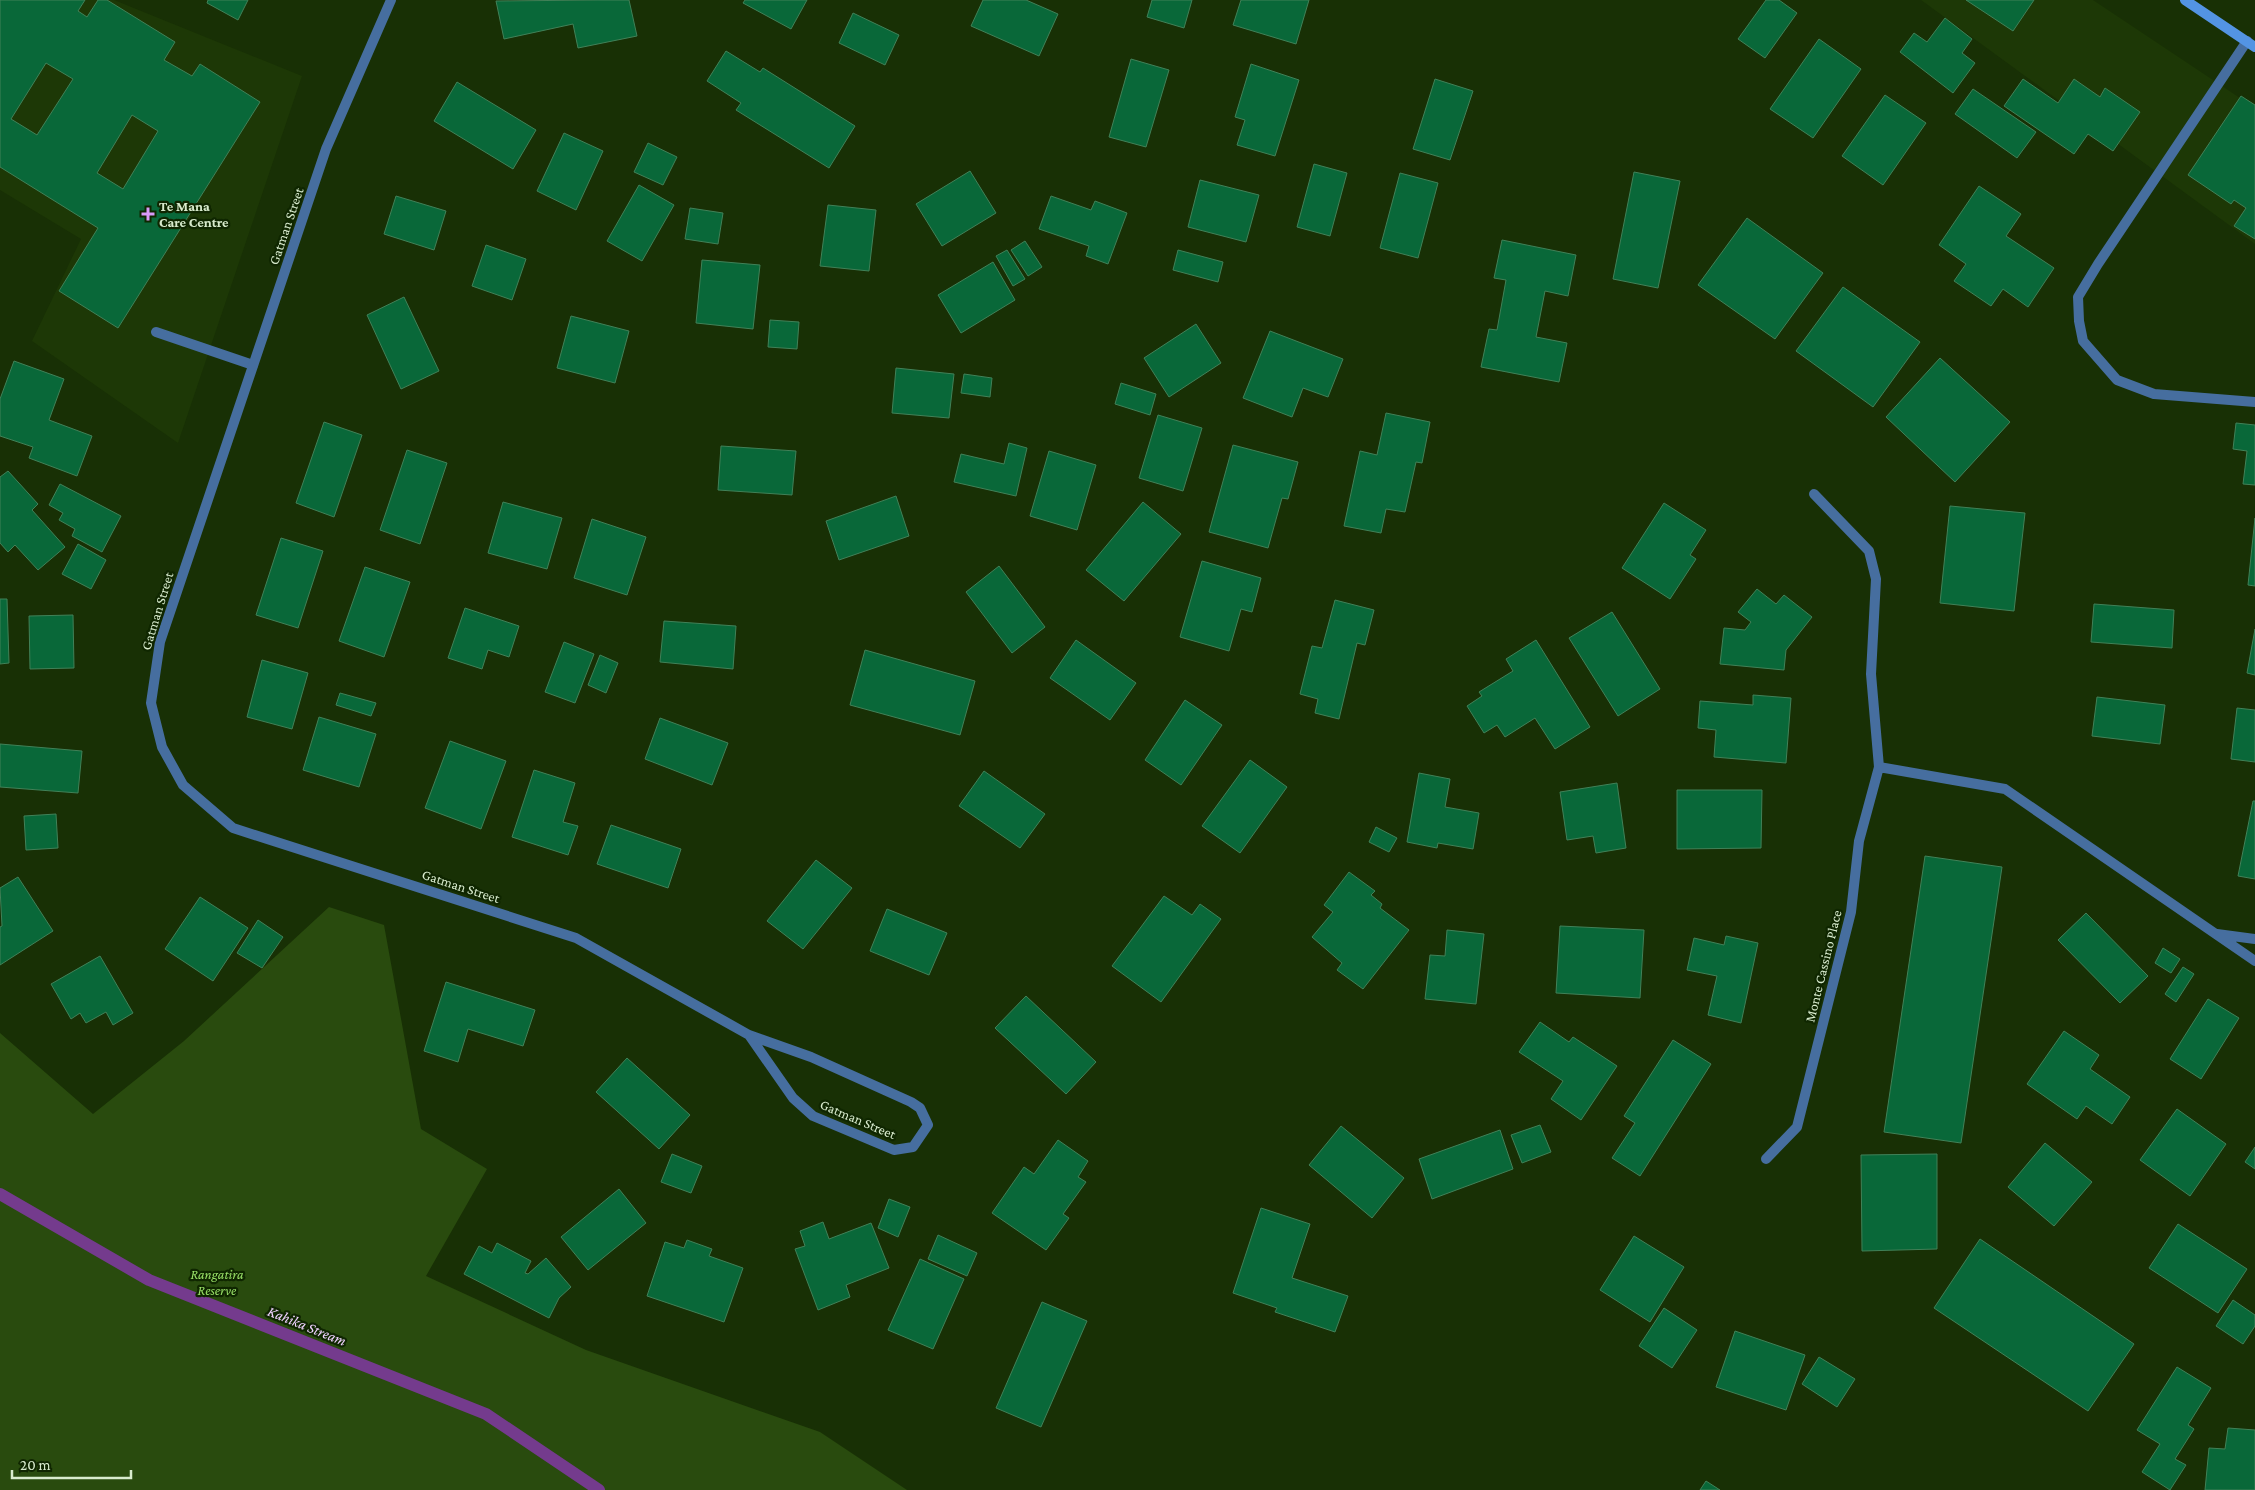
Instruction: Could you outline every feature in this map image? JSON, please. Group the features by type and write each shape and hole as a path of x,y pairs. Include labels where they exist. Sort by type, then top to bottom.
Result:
{"main road":[{"path":"2184,0 2251,44"}],"street":[{"name":"Gatman Street","path":"391,0 326,149 160,642 151,703 162,747 183,785 233,828 576,938 749,1035 811,1057 911,1102 920,1108 928,1125 913,1147 894,1150 813,1116 794,1098 749,1035"},
{"path":"2251,44 2098,264 2078,297 2079,321 2083,341 2117,380 2154,394 2255,402"},
{"path":"156,332 253,365"},
{"name":"Monte Cassino Place","path":"1766,1158 1797,1127 1850,912 1859,841 1879,767 1871,674 1876,579 1869,551 1814,494"},
{"path":"1879,767 2005,789 2255,961"},
{"path":"2214,934 2255,940"}],"shaded area":[{"name":"Te Mana Care Centre","path":"0,0 114,0 302,76 178,443 32,341 81,239 0,190"},
{"path":"1921,0 2093,0 2255,108 2255,244"}],"green space":[{"name":"Rangatira Reserve","path":"329,907 384,925 421,1129 487,1169 426,1276 586,1350 820,1432 907,1490 0,1490 0,1033 93,1114 184,1041"}],"building":[{"path":"0,0 85,0 78,11 87,17 98,0 107,0 175,42 164,60 192,76 200,64 260,102 118,328 59,291 98,228 0,167","holes":["46,63 73,79 37,135 11,119","132,115 158,131 123,189 97,173"]},
{"path":"208,0 248,0 238,20 207,3"},
{"path":"629,0 637,36 578,48 573,24 504,39 496,1"},
{"path":"745,0 807,0 791,29 743,3"},
{"path":"983,0 1026,0 1058,14 1039,56 971,26"},
{"path":"1152,0 1192,0 1184,28 1147,17"},
{"path":"1241,0 1309,0 1296,44 1233,25"},
{"path":"1766,0 1779,0 1797,13 1765,58 1738,39"},
{"path":"1966,0 2034,0 2013,31"},
{"path":"853,13 899,35 885,65 839,43"},
{"path":"1945,18 1972,39 1962,53 1975,63 1953,93 1900,52 1914,33 1927,42"},
{"path":"1819,39 1861,69 1813,138 1770,109"},
{"path":"726,51 760,72 763,68 855,126 829,168 736,110 741,103 707,81"},
{"path":"1131,59 1169,70 1146,147 1109,137"},
{"path":"1251,64 1299,80 1275,156 1237,145 1245,120 1235,117"},
{"path":"1435,79 1473,91 1450,160 1413,149"},
{"path":"2023,79 2058,103 2074,79 2100,97 2105,88 2140,112 2113,151 2088,134 2074,154 2004,106"},
{"path":"457,82 536,130 513,169 434,121"},
{"path":"1973,89 2036,132 2017,158 1955,114"},
{"path":"1885,95 1926,123 1883,185 1842,156"},
{"path":"2241,96 2255,105 2255,239 2234,226 2246,208 2234,200 2231,204 2188,175"},
{"path":"564,133 603,151 576,210 537,191"},
{"path":"648,143 677,157 663,185 634,172"},
{"path":"1314,164 1347,173 1330,236 1297,227"},
{"path":"970,171 996,213 942,246 916,204"},
{"path":"1634,172 1680,181 1658,288 1613,279"},
{"path":"1400,173 1438,183 1418,258 1380,248"},
{"path":"1200,180 1259,195 1246,242 1188,227"},
{"path":"639,185 674,205 642,261 607,241"},
{"path":"1979,186 2021,214 2006,236 2054,268 2028,307 2003,289 1991,306 1954,281 1966,264 1939,245"},
{"path":"396,196 446,211 434,250 384,234"},
{"path":"1051,196 1091,210 1095,201 1127,213 1108,264 1086,256 1089,246 1039,229"},
{"path":"828,205 876,210 869,271 820,266"},
{"path":"690,208 723,213 718,244 685,239"},
{"path":"1747,218 1823,273 1775,339 1698,285"},
{"path":"1502,240 1576,255 1568,296 1545,291 1536,337 1567,343 1559,382 1481,367 1489,329 1497,330 1506,280 1494,278"},
{"path":"1025,241 1042,267 1028,276 1011,250"},
{"path":"486,245 526,259 512,300 472,286"},
{"path":"1007,250 1025,279 1013,286 996,256"},
{"path":"1178,250 1223,262 1218,282 1173,270"},
{"path":"702,260 760,265 753,329 696,323"},
{"path":"993,262 1015,300 961,333 938,295"},
{"path":"1843,287 1920,342 1873,407 1796,351"},
{"path":"404,297 439,371 401,389 367,315"},
{"path":"571,316 629,331 615,383 557,368"},
{"path":"770,320 799,322 797,349 768,347"},
{"path":"1196,324 1221,363 1169,397 1144,358"},
{"path":"1270,331 1343,359 1328,397 1303,388 1292,417 1243,398"},
{"path":"1940,358 2010,422 1955,482 1886,417"},
{"path":"14,361 64,379 49,420 92,436 77,476 29,458 33,447 0,436 0,399"},
{"path":"896,368 954,374 949,418 892,413"},
{"path":"964,374 992,378 990,397 961,393"},
{"path":"1121,383 1156,394 1150,415 1115,404"},
{"path":"1386,413 1430,422 1422,463 1416,462 1405,512 1386,509 1381,533 1344,526 1360,451 1377,455"},
{"path":"1158,415 1202,428 1183,491 1139,478"},
{"path":"324,422 362,435 334,517 296,503"},
{"path":"2236,423 2255,425 2255,485 2243,484 2247,451 2233,449"},
{"path":"1009,443 1027,448 1016,496 954,482 961,454 1004,464"},
{"path":"1233,445 1298,462 1288,499 1282,498 1268,548 1209,532"},
{"path":"721,446 796,451 792,495 718,490"},
{"path":"407,450 447,463 420,544 380,530"},
{"path":"1049,451 1096,465 1077,530 1030,516"},
{"path":"8,471 38,504 32,510 65,547 38,570 15,545 8,552 0,543 0,477"},
{"path":"60,484 121,516 102,552 72,536 75,529 59,520 63,513 49,505"},
{"path":"896,496 909,536 839,560 826,521"},
{"path":"503,502 562,518 547,569 488,553"},
{"path":"1143,502 1181,534 1124,601 1086,570"},
{"path":"1664,503 1706,530 1690,555 1696,559 1670,599 1622,568"},
{"path":"1950,506 2025,513 2014,611 1940,603"},
{"path":"2255,518 2255,586 2248,585"},
{"path":"592,519 646,537 627,595 574,578"},
{"path":"281,538 323,551 298,628 256,615"},
{"path":"78,544 106,560 91,589 62,574"},
{"path":"1202,561 1261,578 1252,612 1241,609 1229,651 1180,637"},
{"path":"999,566 1045,627 1012,653 966,592"},
{"path":"365,567 410,582 384,657 339,641"},
{"path":"1757,589 1776,604 1784,595 1812,617 1786,650 1784,670 1720,664 1724,628 1745,630 1751,622 1738,612"},
{"path":"0,599 7,599 9,663 0,664"},
{"path":"1335,600 1374,610 1365,645 1357,643 1339,719 1315,713 1318,699 1300,694 1312,646 1322,648"},
{"path":"2094,604 2174,610 2172,648 2091,642"},
{"path":"465,608 519,626 509,657 488,650 482,669 448,658"},
{"path":"1612,612 1660,689 1618,716 1569,638"},
{"path":"73,615 74,668 30,669 29,616"},
{"path":"664,621 736,626 733,669 660,662"},
{"path":"2255,629 2255,675 2247,673"},
{"path":"1076,640 1136,683 1110,720 1050,678"},
{"path":"1536,640 1590,727 1555,749 1535,718 1505,737 1497,725 1484,733 1467,706 1482,696 1479,692 1513,671 1506,659"},
{"path":"564,642 594,654 575,703 545,692"},
{"path":"865,650 975,681 960,735 850,705"},
{"path":"600,655 618,663 606,693 588,685"},
{"path":"262,660 308,673 292,729 247,717"},
{"path":"340,693 376,703 371,716 336,705"},
{"path":"1753,695 1791,698 1786,763 1714,757 1716,730 1698,728 1700,701 1753,705"},
{"path":"2097,697 2165,705 2160,744 2092,736"},
{"path":"1185,700 1222,725 1181,785 1145,760"},
{"path":"2237,708 2255,710 2255,762 2231,759"},
{"path":"319,717 376,734 359,787 303,770"},
{"path":"660,718 728,743 712,785 645,759"},
{"path":"450,741 506,761 481,829 425,808"},
{"path":"0,744 82,751 78,793 0,787"},
{"path":"1250,760 1287,787 1240,853 1202,826"},
{"path":"534,770 575,783 563,822 578,826 568,855 512,837"},
{"path":"984,771 1045,814 1020,848 959,806"},
{"path":"1419,773 1450,779 1445,807 1479,813 1473,849 1438,843 1437,848 1407,842"},
{"path":"1617,783 1626,848 1596,853 1593,836 1567,840 1560,792"},
{"path":"1677,790 1762,790 1761,848 1677,849"},
{"path":"2253,801 2255,801 2255,879 2238,876"},
{"path":"56,814 58,848 26,850 24,816"},
{"path":"611,825 681,849 668,888 597,864"},
{"path":"1376,827 1397,838 1389,852 1369,842"},
{"path":"1925,856 2002,867 1961,1143 1884,1132"},
{"path":"816,860 852,888 803,949 767,921"},
{"path":"1349,872 1375,891 1371,895 1382,904 1380,908 1409,930 1363,989 1337,970 1342,963 1312,937 1333,912 1324,905"},
{"path":"18,877 53,931 0,965 0,927 2,926 0,888"},
{"path":"1164,896 1192,915 1200,904 1221,919 1161,1002 1112,966"},
{"path":"200,897 248,928 213,981 165,949"},
{"path":"887,909 947,933 929,975 870,951"},
{"path":"2086,913 2148,976 2120,1003 2058,940"},
{"path":"258,920 283,937 262,968 237,953"},
{"path":"1560,926 1644,930 1640,998 1556,993"},
{"path":"1447,930 1484,934 1476,1004 1425,999 1430,955 1445,956"},
{"path":"1726,936 1758,943 1741,1023 1708,1015 1717,976 1687,970 1694,938 1724,945"},
{"path":"2163,948 2180,959 2171,973 2155,963"},
{"path":"100,956 133,1013 113,1025 106,1012 86,1023 80,1013 71,1019 51,984"},
{"path":"2183,967 2194,974 2176,1002 2165,994"},
{"path":"446,982 535,1010 523,1046 468,1029 458,1062 424,1051"},
{"path":"1026,996 1096,1062 1066,1094 995,1028"},
{"path":"2208,999 2239,1018 2201,1079 2170,1059"},
{"path":"1540,1022 1569,1042 1573,1037 1617,1066 1581,1120 1551,1099 1563,1081 1519,1052"},
{"path":"2064,1031 2099,1055 2090,1069 2130,1097 2112,1124 2086,1106 2077,1119 2027,1084"},
{"path":"1673,1040 1711,1064 1640,1176 1612,1158 1635,1123 1624,1116"},
{"path":"627,1058 690,1115 659,1149 596,1092"},
{"path":"2177,1109 2226,1144 2190,1196 2140,1160"},
{"path":"1540,1125 1551,1152 1522,1163 1511,1135"},
{"path":"1341,1126 1404,1178 1372,1218 1309,1165"},
{"path":"1500,1130 1513,1169 1432,1199 1419,1159"},
{"path":"1058,1140 1088,1161 1078,1177 1086,1182 1063,1214 1069,1218 1046,1250 992,1213 1024,1167 1034,1174"},
{"path":"2045,1143 2092,1182 2054,1226 2008,1187"},
{"path":"2255,1147 2255,1169 2245,1162"},
{"path":"672,1154 702,1166 691,1193 661,1182"},
{"path":"1937,1154 1937,1249 1862,1251 1861,1155"},
{"path":"619,1189 646,1223 588,1270 561,1237"},
{"path":"889,1199 910,1207 898,1237 878,1228"},
{"path":"1261,1208 1310,1224 1292,1278 1348,1296 1335,1332 1275,1312 1277,1308 1233,1293"},
{"path":"823,1222 829,1239 871,1223 889,1268 846,1285 850,1297 818,1310 795,1249 805,1246 800,1231"},
{"path":"2178,1224 2247,1269 2218,1313 2149,1268"},
{"path":"938,1235 977,1253 967,1276 928,1259"},
{"path":"1634,1236 1684,1267 1650,1322 1600,1290"},
{"path":"1980,1239 2134,1344 2088,1411 1934,1308"},
{"path":"687,1240 712,1249 709,1256 743,1268 724,1322 647,1296 665,1242 684,1248"},
{"path":"497,1243 531,1261 525,1273 528,1274 546,1258 571,1287 559,1298 549,1318 464,1274 479,1246 492,1253"},
{"path":"920,1259 964,1279 933,1349 888,1330"},
{"path":"2233,1300 2255,1315 2255,1326 2243,1344 2216,1326"},
{"path":"1042,1302 1087,1321 1041,1427 996,1408"},
{"path":"1664,1308 1697,1330 1672,1368 1639,1346"},
{"path":"1735,1331 1805,1355 1786,1410 1716,1387"},
{"path":"1819,1357 1855,1379 1837,1407 1802,1384"},
{"path":"2177,1367 2211,1388 2188,1425 2194,1429 2175,1459 2186,1465 2170,1490 2142,1472 2160,1444 2137,1430"},
{"path":"2228,1428 2255,1430 2255,1490 2205,1490 2209,1448 2225,1449"},
{"path":"1706,1481 1720,1490 1700,1490"}],"waterway":[{"name":"Kahika Stream","path":"0,1194 149,1280 486,1414 599,1490"}],"place":[{"name":"Te Mana Care Centre","path":"148,214"}]}
